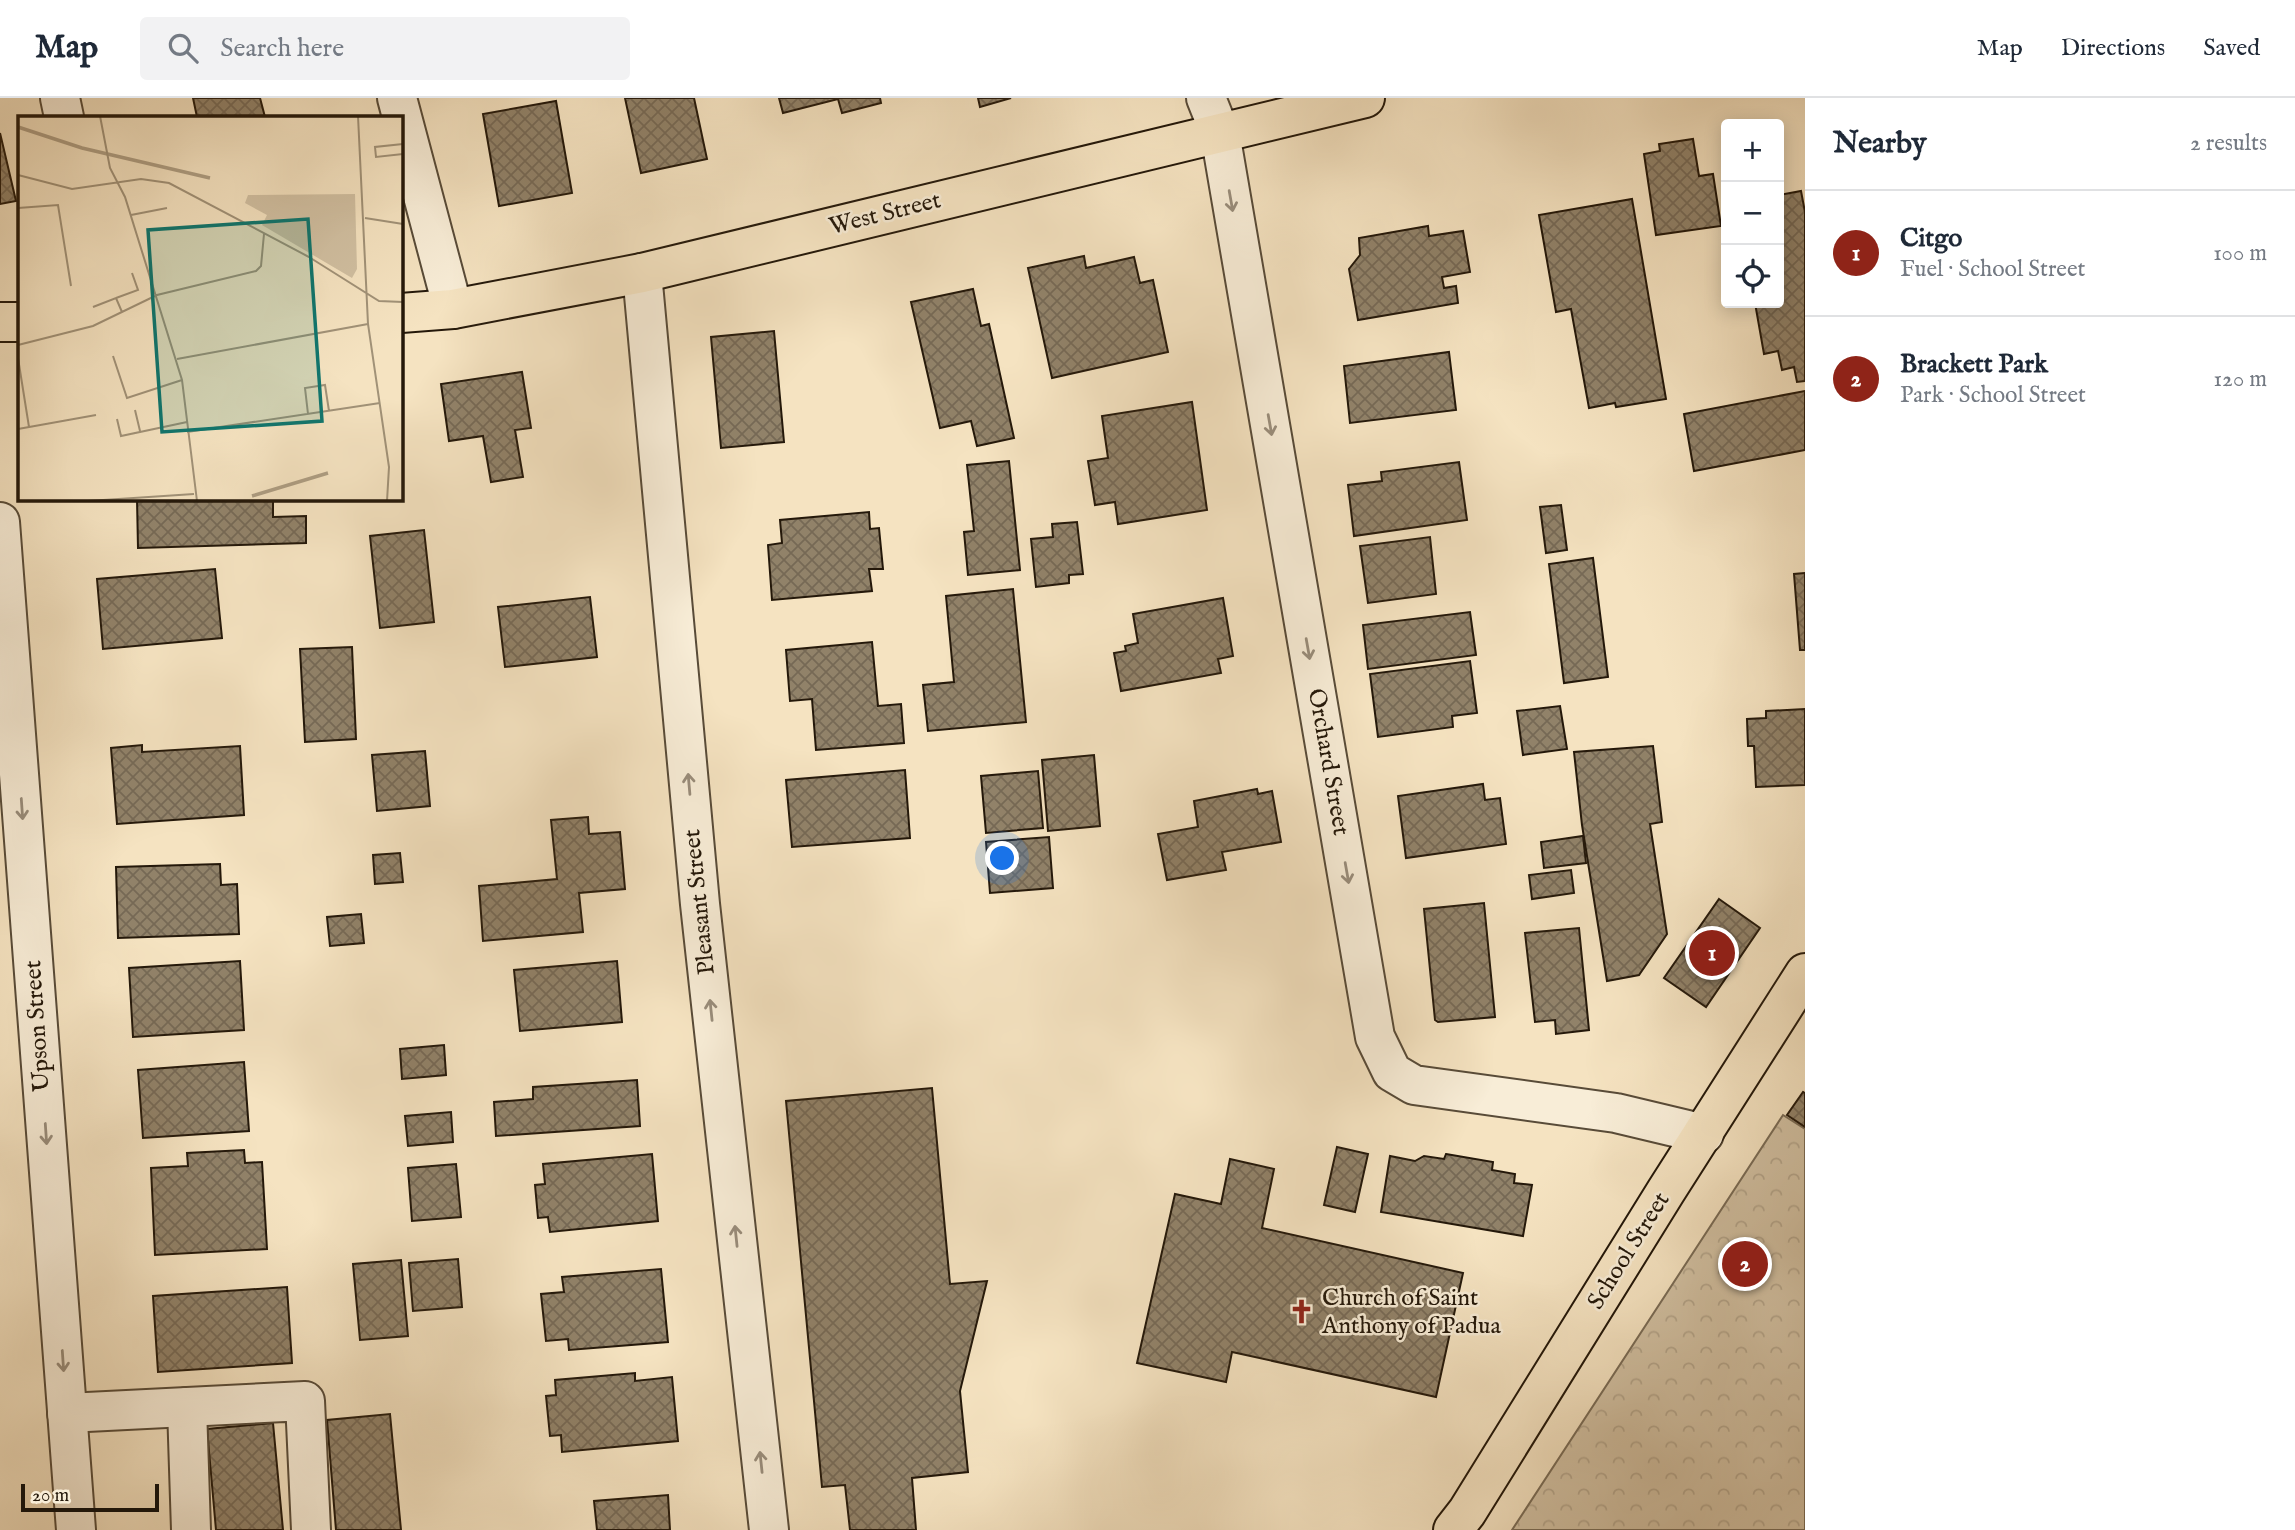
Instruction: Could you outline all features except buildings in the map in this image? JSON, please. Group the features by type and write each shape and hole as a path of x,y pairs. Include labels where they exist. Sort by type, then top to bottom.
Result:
{"main road":[{"name":"West Street","path":"402,313 453,309 642,272 1365,98"},
{"path":"0,321 18,322"},
{"name":"School Street","path":"1453,1530 1467,1512 1805,973"}],"street":[{"path":"60,98 64,116"},
{"path":"397,98 402,116"},
{"name":"Orchard Street","path":"1206,98 1220,133 1375,1037 1392,1072 1414,1085 1616,1113 1704,1134"},
{"path":"402,117 453,309"},
{"name":"Pleasant Street","path":"642,272 700,904 769,1530"},
{"name":"Upson Street","path":"0,522 76,1530"},
{"path":"67,1413 305,1401 311,1530"},
{"path":"187,1407 191,1530"}],"green space":[{"path":"1783,1115 1805,1129 1805,1530 1512,1530"}],"place":[{"name":"Citgo","path":"1712,953"},
{"name":"Brackett Park","path":"1745,1264"},
{"name":"Church of Saint Anthony of Padua","path":"1302,1312"}]}
